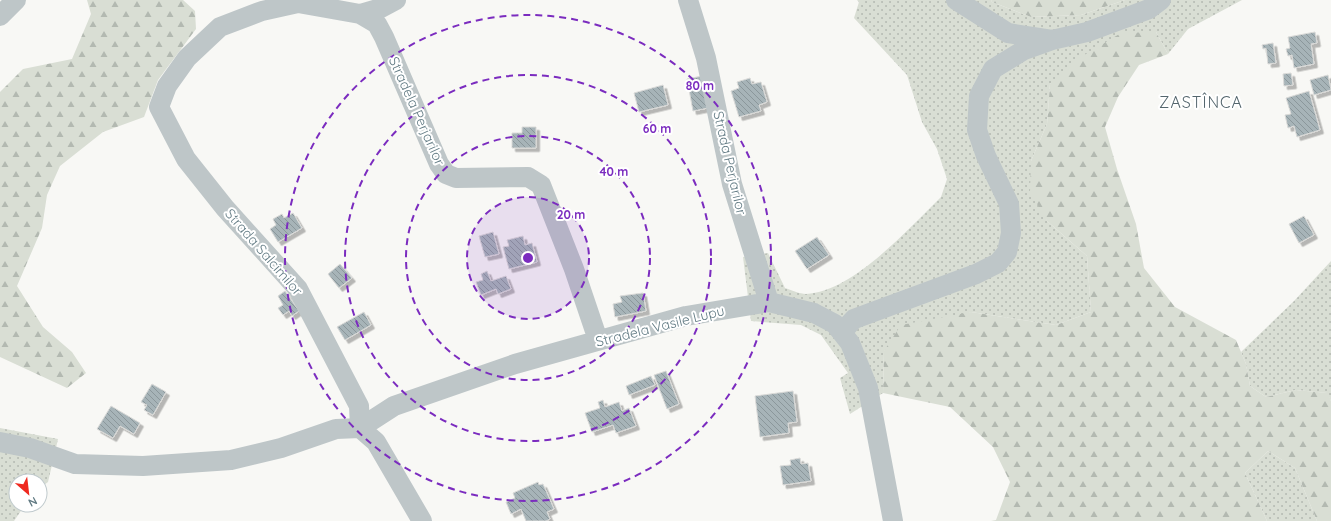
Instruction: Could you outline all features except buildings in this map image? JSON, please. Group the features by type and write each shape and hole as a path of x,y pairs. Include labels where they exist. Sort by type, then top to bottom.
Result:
{"street":[{"path":"0,16 16,0"},
{"path":"360,14 381,8 396,0"},
{"name":"Strada Perjarilor","path":"688,0 706,58 732,184 769,302"},
{"path":"956,0 1008,33 1052,40"},
{"path":"842,332 854,319 976,274 998,263 1007,252 1010,233 1009,204 986,156 976,130 979,96 994,69 1024,50 1052,40 1087,32 1149,9 1161,0"},
{"name":"Strada Salcîmilor","path":"360,14 298,4 262,11 220,27 187,58 167,86 159,107 186,158 225,208 298,289 359,406 360,428"},
{"name":"Stradela Perjarilor","path":"360,14 377,24 384,37 439,164 446,174 456,178 528,177 541,184 574,269 598,340"},
{"name":"Stradela Vasile Lupu","path":"360,428 394,406 515,364 686,316 769,302 814,313 835,324 850,343 868,388 893,521"},
{"path":"0,442 30,448 75,464 143,466 231,460 281,448 336,429 360,428 376,442 422,521"}],"green space":[{"path":"87,0 183,0 195,11 196,29 158,80 144,117 103,132 60,166 47,195 42,228 17,286 43,327 72,352 86,373 67,388 0,357 0,92 23,69 72,59 91,14"},
{"path":"857,0 991,0 992,2 1031,17 1081,15 1125,0 1242,0 1188,29 1168,54 1156,32 1050,84 1047,124 1031,161 1047,221 1087,256 1091,312 1056,325 971,312 884,351 883,393 850,414 840,378 848,373 821,335 801,325 751,321 743,257 768,253 785,288 798,293 806,294 824,291 861,271 897,241 941,197 947,179 937,149 922,122 907,75 854,18 859,2"},
{"path":"991,0 1125,0 1081,15 1031,17 992,2"},
{"path":"1156,32 1168,54 1139,65 1118,97 1105,127 1117,169 1136,224 1144,268 1175,307 1236,340 1246,364 1250,386 1266,397 1296,390 1328,393 1331,401 1331,521 1317,521 1295,468 1268,451 1245,473 1267,521 991,521 996,520 1010,482 993,447 950,407 883,393 884,351 901,325 971,312 1056,325 1091,312 1087,256 1047,221 1030,192 1031,161 1047,124 1050,84 1071,63 1121,33"},
{"path":"1331,261 1331,401 1327,393 1296,390 1266,397 1250,386 1246,364 1241,352 1294,301"},
{"path":"0,428 58,439 48,482 48,473 8,473 8,513 20,513 14,521 0,521"},
{"path":"1268,451 1295,468 1317,521 1267,521 1245,473"}],"district":[{"name":"ZASTÎNCA","path":"1201,102"}]}
